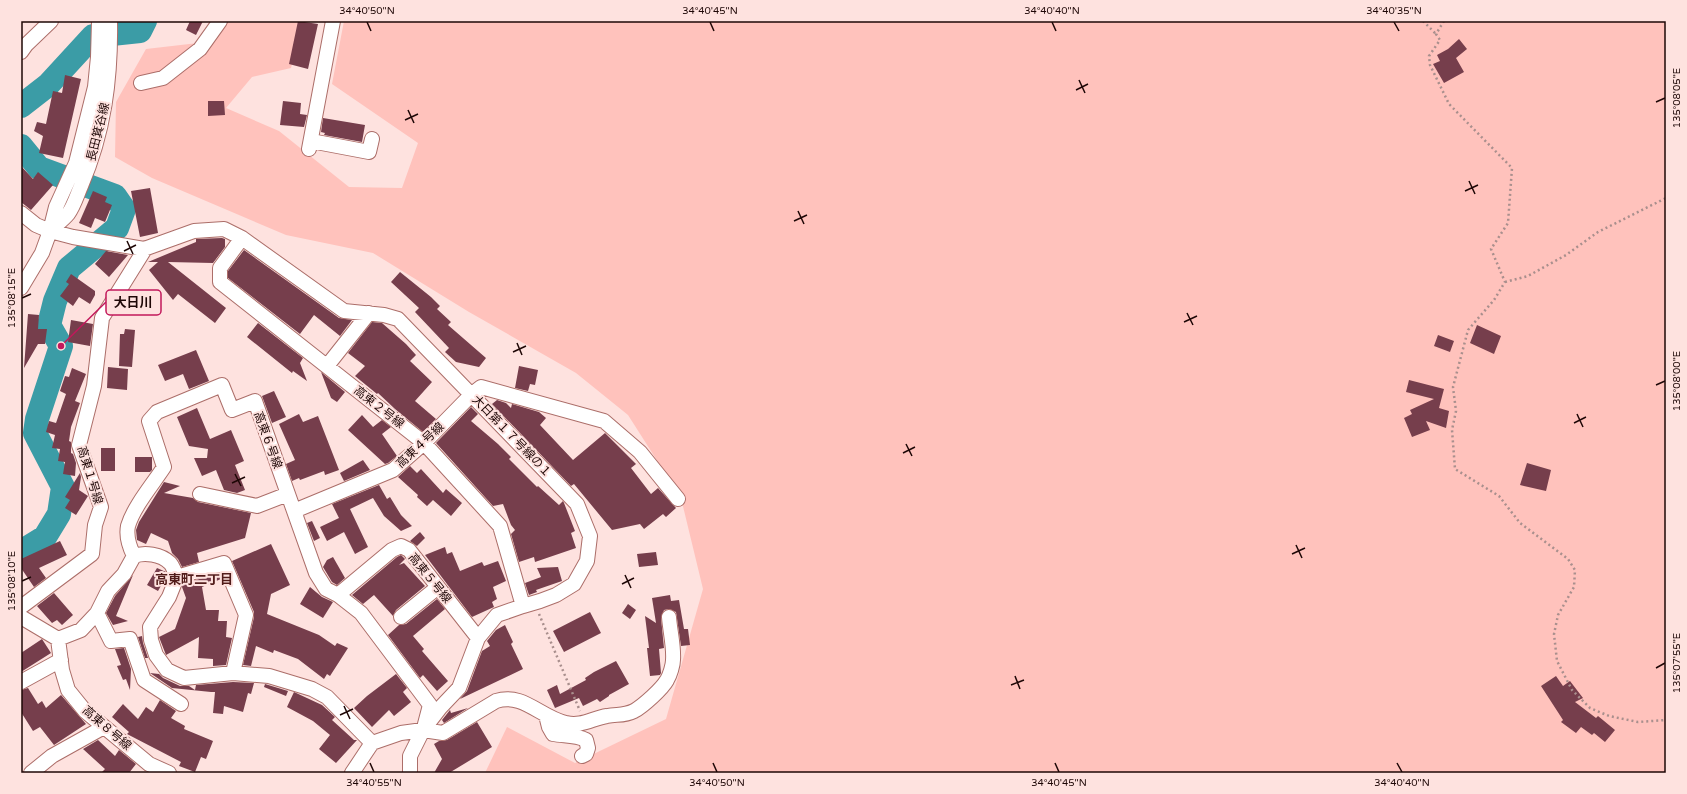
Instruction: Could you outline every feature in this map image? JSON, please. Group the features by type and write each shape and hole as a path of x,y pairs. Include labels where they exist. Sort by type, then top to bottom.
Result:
{"street":[{"path":"21,52 26,45 51,21"},
{"name":"長田箕谷線","path":"21,288 42,253 50,231 56,207 71,192 106,101 105,56 99,21"},
{"name":"長田箕谷線","path":"105,56 110,21"},
{"path":"141,83 163,78 200,48 220,21"},
{"path":"333,21 310,145 369,152 372,139"},
{"path":"21,213 36,225 50,231 73,237 144,249"},
{"name":"大日第１７号線の１","path":"144,249 194,231 224,229 242,238 344,311 384,315 398,320 472,394 577,504 590,536 587,561 574,584 556,595 498,615 478,638 459,688 440,708 423,730 410,756 410,773"},
{"name":"高東２号線","path":"242,238 220,268 220,282 424,443 500,526 523,606"},
{"name":"高東１号線","path":"21,607 92,554 95,525 101,507 79,445 94,386 102,318 144,249"},
{"path":"327,366 369,313"},
{"name":"高東６号線","path":"134,556 129,546 128,527 139,505 164,467 150,421 157,412 222,385 232,410 254,401 316,573 326,589 338,595 361,613 430,705 423,730"},
{"path":"472,394 481,387 604,421 640,452 678,500"},
{"name":"高東４号線","path":"294,511 393,470 424,443 472,394"},
{"path":"200,494 257,506 288,494"},
{"name":"高東５号線","path":"338,595 392,550 401,546 409,550 478,638"},
{"path":"21,617 58,639 81,630 97,613 108,591 124,574 134,556 141,553 154,555 170,563 177,577 169,597 150,627 151,640 156,655 167,670 184,678 233,673 269,676 312,689 327,697 372,743"},
{"path":"177,577 224,563 246,615 233,673"},
{"path":"401,617 438,587"},
{"path":"97,613 111,641 130,639 144,680 181,704"},
{"path":"352,773 372,743 401,733 423,730 443,732 496,701 506,698 518,700 558,721 577,725 608,716 618,716 634,711 654,694 667,680 673,660 669,617"},
{"name":"高東８号線","path":"58,639 68,690 85,712 149,764 169,773"},
{"path":"21,682 61,660"},
{"path":"546,715 549,727 553,734 579,737 586,740 588,748 586,754 582,756"},
{"path":"31,773 52,756 104,727"}],"path":[{"path":"1422,21 1436,34 1440,40 1429,56 1430,65 1449,104 1512,168 1508,223 1491,249 1505,282"},
{"path":"1436,34 1444,21"},
{"path":"1666,198 1598,232 1566,255 1528,276 1505,282 1494,300 1468,330 1453,387 1456,411 1452,430 1455,469 1499,496 1520,523 1568,559 1575,570 1574,587 1558,615 1554,634 1557,661 1572,690 1590,708 1609,716 1638,722 1666,720"},
{"path":"538,611 580,710"}],"shaded area":[{"path":"223,21 303,21 291,68 252,77 226,108 279,131 349,187 402,188 418,143 332,84 344,21 1666,21 1666,773 485,773 507,727 575,763 666,719 703,589 681,498 628,415 576,373 469,312 373,253 286,235 152,178 115,157 116,102 146,49 198,43"}],"building":[{"path":"190,21 203,21 196,35 186,30"},
{"path":"298,21 318,24 308,69 289,64"},
{"path":"1459,39 1467,49 1456,58 1464,72 1444,83 1433,64 1440,61 1437,55 1448,49"},
{"path":"65,75 81,79 63,158 39,153 43,136 34,131 37,122 46,124 53,91 62,93"},
{"path":"208,101 224,101 225,115 208,116"},
{"path":"283,101 301,103 300,114 307,115 304,127 280,125"},
{"path":"323,118 365,125 362,142 324,135 325,133 321,132"},
{"path":"21,166 33,179 38,172 53,185 31,210 21,202"},
{"path":"150,188 158,233 140,237 131,191"},
{"path":"93,191 107,197 105,202 112,205 105,222 95,218 91,228 79,223"},
{"path":"196,239 225,239 225,247 213,263 168,262 226,308 215,323 178,294 173,300 149,270 158,262 148,262 196,242"},
{"path":"244,250 339,318 352,320 340,336 314,315 300,334 228,278 228,271"},
{"path":"106,251 128,255 109,277 95,264"},
{"path":"400,272 440,306 437,309 451,322 448,325 486,358 479,367 456,362 445,352 449,348 415,312 419,308 391,282"},
{"path":"71,274 95,291 95,295 90,304 79,297 73,306 60,296 69,284 66,282"},
{"path":"28,314 39,315 38,329 47,329 45,344 38,344 24,368"},
{"path":"71,320 93,324 90,346 68,342"},
{"path":"372,322 382,323 406,344 416,355 410,361 432,382 415,401 436,419 423,432 378,393 377,394 355,376 365,366 348,353"},
{"path":"258,323 303,358 300,363 307,381 293,371 292,373 247,337"},
{"path":"1477,325 1501,336 1494,354 1470,343"},
{"path":"125,329 135,330 132,367 119,366 120,334 124,334"},
{"path":"1438,335 1454,341 1450,352 1434,346"},
{"path":"196,350 209,381 189,389 183,374 165,381 158,365"},
{"path":"519,366 538,370 535,385 530,384 528,391 515,388"},
{"path":"108,367 128,369 127,390 107,388"},
{"path":"72,368 86,374 75,401 80,403 71,427 69,441 71,442 71,453 73,454 76,463 75,476 63,474 65,462 58,461 60,449 52,448 55,435 46,432 49,421 56,423 66,394 60,391 65,376 69,377"},
{"path":"321,372 345,392 337,402 331,398"},
{"path":"1409,380 1444,389 1439,408 1449,411 1446,428 1426,421 1430,430 1412,437 1404,418 1412,414 1410,410 1434,399 1406,392"},
{"path":"274,391 286,417 272,423 262,396"},
{"path":"497,400 506,403 511,408 512,404 539,412 546,418 540,425 573,460 605,433 636,464 631,468 651,494 658,488 676,508 666,517 663,514 644,529 640,524 612,530 574,484 571,486 492,404"},
{"path":"471,407 478,414 471,421 511,457 509,459 537,487 538,486 559,505 563,501 575,531 571,533 576,548 535,562 534,557 519,562 511,534 515,530 511,525 503,504 493,506 436,443"},
{"path":"197,408 210,439 231,430 244,461 235,465 245,490 237,493 224,490 216,470 202,476 194,458 207,458 208,449 189,446 177,417"},
{"path":"299,414 303,422 318,416 339,470 325,475 324,471 300,480 299,478 292,481 286,464 295,460 279,424"},
{"path":"362,415 373,427 382,420 391,427 382,434 397,456 388,463 385,464 348,430"},
{"path":"101,448 115,448 115,471 101,471"},
{"path":"135,457 152,457 152,470 150,472 135,472"},
{"path":"363,460 370,470 344,481 340,473"},
{"path":"1527,463 1551,470 1546,491 1520,485"},
{"path":"410,466 417,473 421,469 443,493 446,489 462,503 451,516 433,500 427,506 417,497 418,495 398,477"},
{"path":"80,473 81,477 79,490 88,496 76,515 65,508 70,500 65,497"},
{"path":"164,482 180,486 164,493 193,498 198,502 251,513 245,538 197,553 199,562 182,567 178,559 172,553 168,541 151,533 146,544 137,540 136,530 139,522"},
{"path":"379,485 387,499 390,497 401,515 412,526 401,531 384,516 373,498 350,509 368,547 355,554 344,532 327,541 320,527 339,518 332,504"},
{"path":"312,521 320,538 314,541 307,523"},
{"path":"420,532 425,538 417,546 410,541"},
{"path":"60,541 67,555 39,568 46,578 34,587 21,568 21,559"},
{"path":"271,544 290,585 271,594 267,614 319,635 335,646 337,643 348,648 330,676 327,674 324,679 298,659 274,650 273,653 256,646 251,666 243,665 254,612 232,561"},
{"path":"445,547 447,554 452,552 460,571 482,562 484,566 498,561 506,581 493,587 497,599 492,602 494,607 472,617 425,555"},
{"path":"656,552 658,565 639,567 637,554"},
{"path":"401,555 405,559 399,565 404,563 425,586 396,610 393,616 374,595 363,604 352,595 397,557"},
{"path":"333,557 345,578 337,585 332,582 323,567 327,560"},
{"path":"558,567 562,581 536,590 537,592 529,595 525,583 541,577 537,568"},
{"path":"157,568 166,572 167,575 158,591 147,585"},
{"path":"219,573 221,579 202,587 206,610 219,610 218,621 227,621 226,637 232,638 226,665 213,666 213,659 198,658 199,637 166,655 159,637 175,629 186,598 182,587 183,584"},
{"path":"133,575 116,616 128,621 113,625 106,613 115,596"},
{"path":"310,587 322,597 333,602 323,618 300,604"},
{"path":"54,593 73,615 62,625 57,620 52,623 37,606"},
{"path":"670,595 671,601 679,600 684,629 688,629 690,645 681,646 676,612 669,609 664,610 661,618 664,648 659,649 661,673 660,675 650,676 647,648 649,648 645,616 656,623 652,598"},
{"path":"437,599 445,609 413,636 424,649 422,651 448,681 437,691 423,675 420,678 388,635 399,625 406,624"},
{"path":"628,604 636,610 630,619 622,613"},
{"path":"590,612 601,633 564,652 553,631"},
{"path":"505,625 513,642 511,644 523,669 460,699 467,691 482,651 490,646 487,641 496,630"},
{"path":"142,636 148,658 145,658 138,637"},
{"path":"42,639 51,653 21,672 21,653"},
{"path":"124,648 131,669 130,690 126,679 123,680 117,666 121,665 115,649"},
{"path":"616,661 629,684 609,695 600,702 597,699 583,706 579,698 555,708 547,690 557,685 560,694 586,680 585,678 594,672"},
{"path":"150,673 159,674 163,678 180,686 189,686 195,690 196,685 233,682 254,683 251,694 248,693 243,712 224,706 223,714 213,713 215,692 172,688"},
{"path":"396,674 407,688 403,692 411,702 394,716 389,710 372,727 354,708"},
{"path":"1556,676 1563,686 1570,681 1583,698 1575,702 1596,718 1598,716 1615,730 1605,742 1594,733 1592,735 1581,727 1576,733 1561,722 1563,720 1541,686"},
{"path":"265,684 288,691 286,696 264,687"},
{"path":"28,688 38,704 42,701 46,708 61,695 86,724 54,745 40,727 33,731 21,712 21,690"},
{"path":"294,692 322,705 335,717 332,720 354,740 357,740 336,763 319,749 330,735 313,721 287,707"},
{"path":"160,700 176,711 171,718 185,726 184,729 213,741 206,759 201,757 195,772 179,766 181,762 127,734 129,732 112,717 123,704 138,719 146,707 153,712"},
{"path":"468,708 444,723 442,720 450,710 451,713"},
{"path":"477,722 492,747 449,773 434,773 442,759 434,744 439,741 447,740"},
{"path":"98,740 115,756 119,750 136,764 129,773 101,773 105,769 83,749"}],"waterway":[{"path":"21,106 48,85 93,36 140,31 145,21"},
{"path":"21,146 39,168 115,196 124,209 117,228 69,268 55,301 49,325 61,346 37,419 35,433 63,487 59,514 45,537 24,550 21,550"}],"place":[{"name":"大日川","path":"61,346"}],"district":[{"name":"高東町二丁目","path":"194,579"}]}
